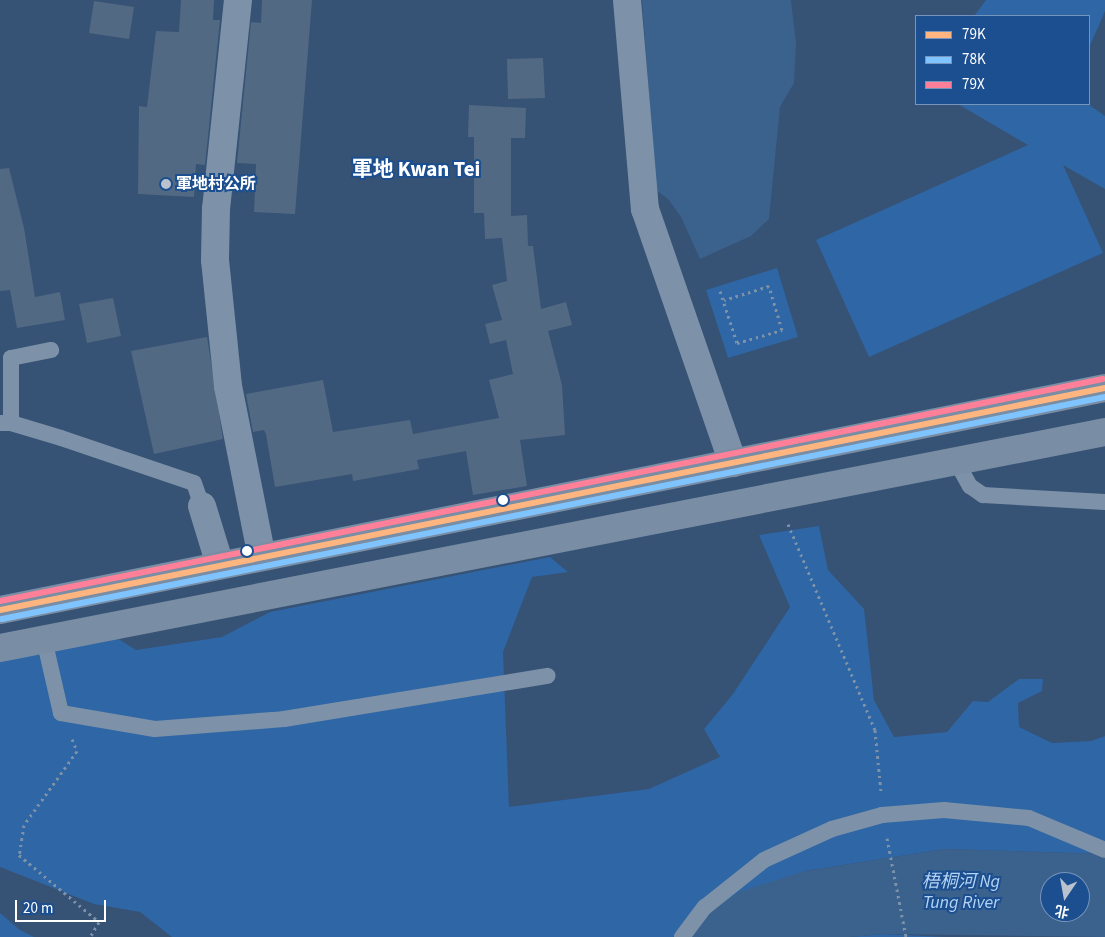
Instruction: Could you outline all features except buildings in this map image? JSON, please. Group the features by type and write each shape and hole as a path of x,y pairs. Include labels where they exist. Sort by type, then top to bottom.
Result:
{"main road":[{"path":"0,610 1105,388"},
{"path":"0,648 1105,432"}],"street":[{"path":"238,0 216,208 215,260 228,386 262,557"},
{"path":"627,0 645,210 733,463"},
{"path":"202,506 220,565"}],"lane":[{"path":"51,350 11,358 5,423 194,482 202,506"},
{"path":"956,461 970,486 983,495 1105,502"},
{"path":"44,639 61,713 155,729 284,720 548,676"},
{"path":"682,937 705,907 764,860 810,837 882,815 944,810 1029,818 1105,850"}],"path":[{"path":"720,291 737,343 782,330 769,286 724,300"},
{"path":"787,521 876,730 882,815 906,937"},
{"path":"61,713 77,750 24,825 19,855 99,922 90,937"}],"shaded area":[{"path":"986,0 1105,0 1105,11 1090,46 1090,15 975,15"},
{"path":"960,105 1089,105 1105,116 1105,189 1063,165 1103,253 869,357 816,240 1028,145"},
{"path":"777,268 798,337 728,358 706,290"},
{"path":"819,526 828,570 864,609 874,700 894,737 947,732 973,701 988,702 1019,679 1043,679 1042,691 1018,703 1019,727 1052,743 1091,741 1105,736 1105,854 945,849 805,871 694,920 673,937 172,937 140,912 94,904 0,867 0,659 117,638 136,650 222,637 270,612 550,557 568,572 532,577 503,652 509,807 649,789 720,757 704,729 733,694 790,607 759,535"},
{"path":"0,913 20,930 34,937 0,937"},
{"path":"883,934 945,937 849,937"}],"water":[{"path":"642,0 791,0 796,43 794,83 780,107 769,219 751,236 700,259 681,217 668,199 656,190"},
{"name":"梧桐河 Ng Tung River","path":"945,849 1105,854 1105,937 883,934 849,937 673,937 739,892 805,871"}],"transit line":[{"name":"79X","path":"0,601 1103,379"},
{"name":"79K","path":"0,610 1105,388"},
{"name":"78K","path":"2,619 1105,397"}],"place":[{"name":"軍地村公所","path":"166,184"}],"district":[{"name":"軍地 Kwan Tei","path":"416,169"}]}
